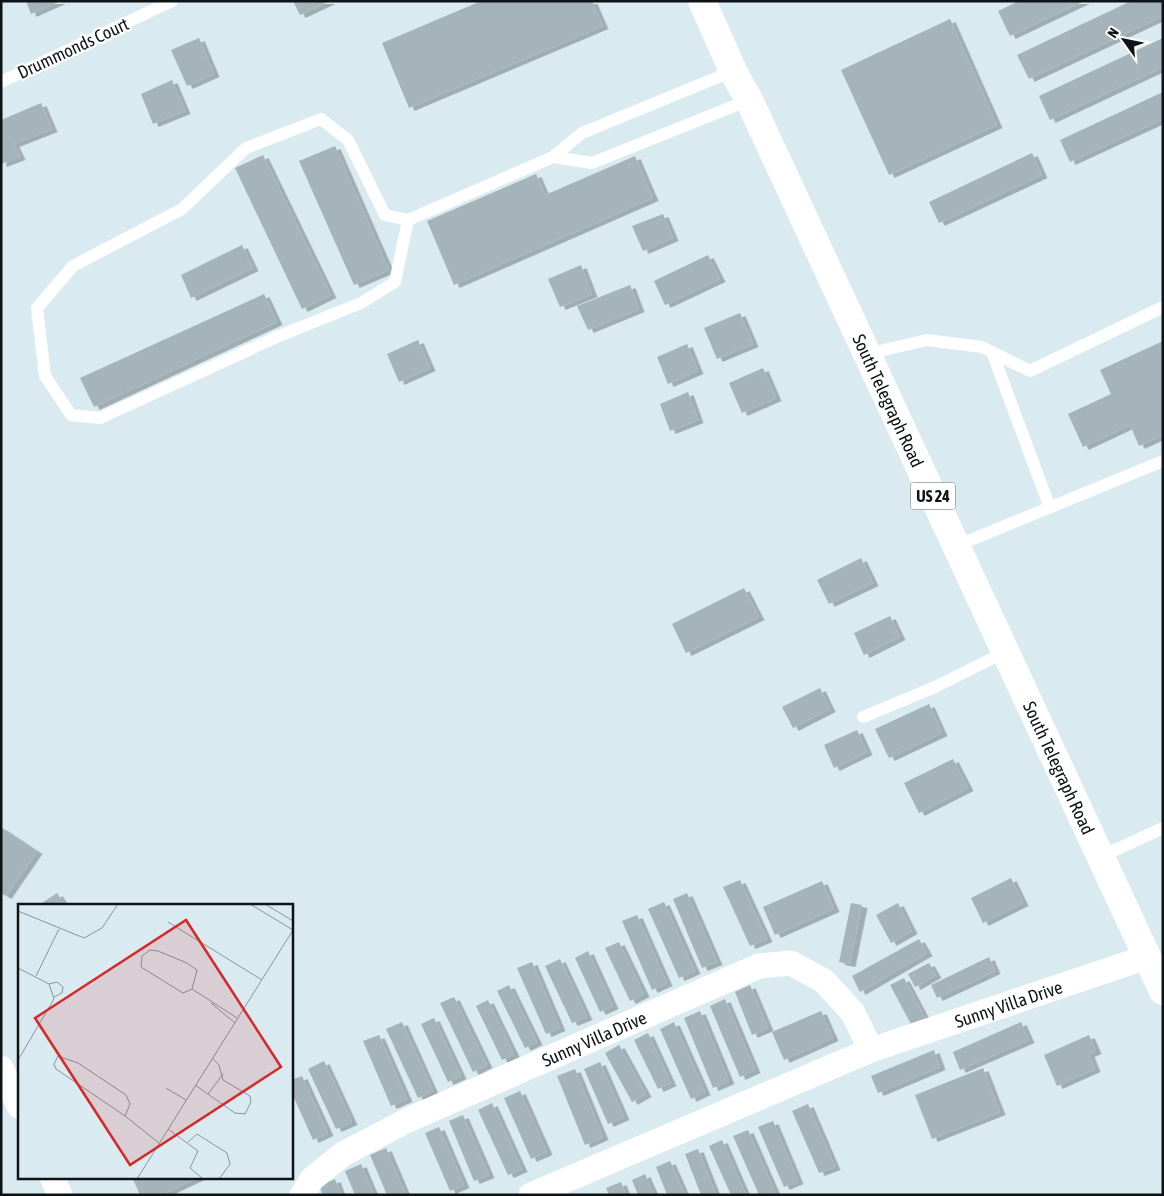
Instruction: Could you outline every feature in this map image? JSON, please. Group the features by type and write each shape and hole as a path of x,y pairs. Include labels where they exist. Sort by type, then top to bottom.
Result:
{"main road":[{"name":"South Telegraph Road","path":"702,1 1163,991"}],"street":[{"name":"Sunny Villa Drive","path":"530,1195 871,1050 1147,957"},
{"name":"Sunny Villa Drive","path":"302,1195 312,1179 343,1154 408,1120 759,966 791,963 824,980 853,1013 871,1050"},
{"path":"1,1068 18,1104"},
{"path":"52,1178 60,1195"}],"lane":[{"name":"Drummonds Court","path":"1,82 172,1"},
{"path":"408,220 395,282 361,303 279,336 100,418 71,414 45,376 37,308 73,266 182,209 246,148 321,119 348,140 385,215 408,220 553,157 582,133 733,71"},
{"path":"553,157 592,163 749,100"},
{"path":"866,354 927,340 982,347 1030,371 1163,307"},
{"path":"992,352 1050,508"},
{"path":"956,546 1163,461"},
{"path":"863,717 935,687 1005,652"},
{"path":"1100,857 1163,828"}],"building":[{"path":"26,1 60,1 31,14"},
{"path":"293,1 330,1 300,15"},
{"path":"481,1 592,1 603,26 409,108 382,43"},
{"path":"1019,1 1084,1 1010,36 998,11"},
{"path":"1131,1 1163,1 1163,16 1029,79 1017,55"},
{"path":"950,19 997,125 889,175 841,70"},
{"path":"199,38 214,74 187,86 171,50"},
{"path":"1163,38 1163,67 1050,120 1039,96"},
{"path":"172,80 185,111 153,124 141,94"},
{"path":"1163,92 1163,119 1070,162 1060,140"},
{"path":"41,103 52,129 14,144 20,157 1,164 1,120"},
{"path":"335,146 389,270 354,285 299,161"},
{"path":"1032,153 1042,175 939,223 929,202"},
{"path":"263,155 331,295 302,309 235,168"},
{"path":"635,156 653,198 454,285 427,221 536,174 545,195"},
{"path":"663,214 673,238 643,251 632,226"},
{"path":"242,245 253,268 191,298 181,275"},
{"path":"708,255 720,279 665,305 654,281"},
{"path":"581,265 592,294 560,307 548,279"},
{"path":"630,285 639,309 588,330 577,306"},
{"path":"264,294 277,322 94,407 80,378"},
{"path":"740,313 753,344 717,359 704,328"},
{"path":"418,340 430,368 399,382 387,354"},
{"path":"1163,341 1163,435 1139,446 1130,425 1083,447 1068,414 1111,394 1100,370"},
{"path":"687,344 698,371 668,384 657,357"},
{"path":"763,368 776,398 742,413 729,383"},
{"path":"688,392 698,420 670,431 660,404"},
{"path":"861,558 873,583 829,604 817,580"},
{"path":"744,588 759,617 686,653 672,624"},
{"path":"890,616 900,637 864,655 854,633"},
{"path":"820,688 830,709 793,728 782,707"},
{"path":"929,704 942,733 889,758 875,729"},
{"path":"857,730 867,752 834,768 824,745"},
{"path":"953,759 968,788 919,813 904,783"},
{"path":"1,827 37,851 6,896 1,893"},
{"path":"1011,878 1023,903 983,923 971,898"},
{"path":"740,880 767,939 750,946 723,887"},
{"path":"822,881 834,909 775,935 763,907"},
{"path":"57,893 64,904 40,904"},
{"path":"687,893 717,962 702,968 673,899"},
{"path":"664,902 695,971 679,978 648,909"},
{"path":"851,903 862,905 850,964 839,962"},
{"path":"898,903 912,931 891,943 876,915"},
{"path":"637,915 667,983 652,990 622,921"},
{"path":"919,939 927,953 860,992 852,976"},
{"path":"619,942 644,994 630,1001 605,948"},
{"path":"588,951 613,1006 600,1012 575,958"},
{"path":"989,957 995,971 937,998 931,985"},
{"path":"560,959 587,1017 572,1023 545,966"},
{"path":"532,962 560,1028 546,1034 517,968"},
{"path":"929,963 936,975 915,987 908,974"},
{"path":"904,978 925,1018 912,1026 890,985"},
{"path":"509,985 537,1042 525,1048 497,991"},
{"path":"750,985 768,1028 752,1035 735,992"},
{"path":"454,997 487,1065 473,1072 440,1003"},
{"path":"725,999 755,1070 740,1077 710,1006"},
{"path":"488,1000 514,1054 502,1060 476,1006"},
{"path":"700,1011 729,1081 713,1088 684,1018"},
{"path":"821,1011 833,1038 784,1060 772,1032"},
{"path":"434,1018 461,1076 448,1082 421,1024"},
{"path":"402,1022 433,1091 418,1098 386,1029"},
{"path":"674,1022 705,1092 691,1099 660,1029"},
{"path":"1021,1022 1029,1040 960,1070 953,1052"},
{"path":"648,1033 671,1083 658,1089 634,1040"},
{"path":"379,1035 407,1099 391,1106 363,1041"},
{"path":"1089,1035 1096,1051 1089,1054 1095,1069 1057,1086 1044,1055"},
{"path":"619,1045 646,1094 632,1102 605,1053"},
{"path":"934,1050 940,1067 878,1093 871,1076"},
{"path":"324,1061 352,1122 336,1129 308,1069"},
{"path":"600,1062 624,1117 608,1124 584,1069"},
{"path":"983,1068 1000,1112 932,1139 915,1095"},
{"path":"575,1069 603,1137 585,1145 557,1076"},
{"path":"302,1076 328,1133 313,1140 292,1093 292,1080"},
{"path":"520,1091 547,1152 531,1159 504,1098"},
{"path":"492,1103 522,1169 508,1175 478,1110"},
{"path":"808,1104 835,1167 819,1173 792,1111"},
{"path":"463,1115 489,1175 474,1181 449,1121"},
{"path":"773,1121 798,1181 784,1187 758,1127"},
{"path":"439,1127 464,1185 450,1191 425,1133"},
{"path":"748,1130 775,1192 769,1195 759,1195 733,1136"},
{"path":"722,1140 746,1195 731,1195 709,1146"},
{"path":"386,1148 406,1195 387,1195 370,1155"},
{"path":"698,1149 716,1195 701,1195 685,1154"},
{"path":"670,1161 685,1195 667,1195 656,1167"},
{"path":"361,1164 374,1195 355,1195 345,1171"},
{"path":"645,1174 654,1195 638,1195 632,1180"},
{"path":"197,1178 161,1195 140,1195 133,1179"},
{"path":"335,1179 341,1195 323,1195 319,1186"},
{"path":"621,1182 626,1195 609,1195 606,1188"}]}
